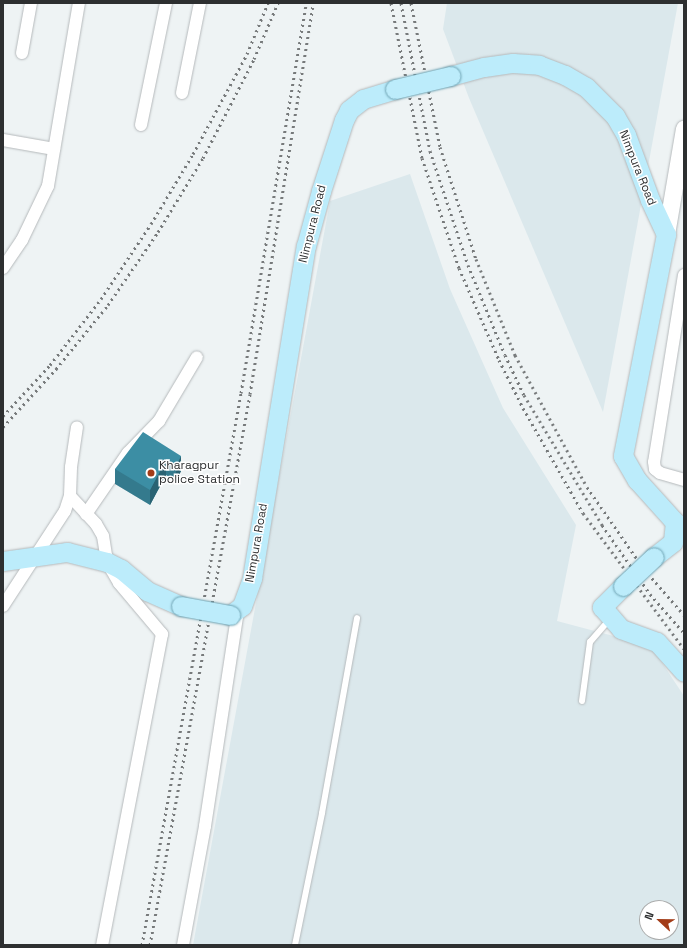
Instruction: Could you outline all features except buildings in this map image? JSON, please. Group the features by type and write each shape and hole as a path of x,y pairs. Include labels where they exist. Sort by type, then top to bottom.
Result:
{"main road":[{"name":"Nimpura Road","path":"234,613 252,578 306,246 321,191 344,120 349,110 363,99 396,89 484,67 513,63 539,65 565,75 586,87 615,116 626,135 650,200 666,234"},
{"name":"Nimpura Road","path":"666,234 684,129"},
{"path":"666,234 623,456 637,480 680,521 673,542 654,557 602,607 621,629 657,642 684,672"},
{"path":"3,561 67,552 107,562 121,569 147,591 181,606 234,613"}],"street":[{"path":"22,53 31,3"},
{"path":"3,268 22,240 48,186 79,3"},
{"path":"141,125 166,3"},
{"path":"182,93 200,3"},
{"path":"3,140 54,149"},
{"path":"684,275 654,462 655,469 660,473 684,480"},
{"path":"86,514 128,453 159,421 197,358"},
{"path":"3,606 62,517 70,496 71,467 77,427"},
{"path":"70,496 103,536 107,562 135,604 162,634 102,945"},
{"path":"183,945 205,826 234,613"}],"lane":[{"path":"295,945 322,813 357,618"},
{"path":"582,701 590,642 611,618"}],"shaded area":[{"path":"447,3 678,3 603,412 469,98 443,29"},
{"path":"410,174 450,289 503,408 576,525 557,621 651,646 684,696 684,945 193,945 330,201"}],"railway":[{"path":"3,416 50,365 101,299 151,224 193,154 247,54 268,3"},
{"path":"3,427 56,369 108,305 158,232 203,158 254,59 278,3"},
{"path":"142,945 241,393 306,3"},
{"path":"150,945 250,394 313,3"},
{"path":"391,3 422,158 459,268 499,360 523,408 583,513 684,649"},
{"path":"401,3 430,151 468,265 505,355 524,395 602,525 650,594 684,633"},
{"path":"411,3 440,147 476,259 515,355 587,487 644,569 684,615"}],"place":[{"name":"Kharagpur police Station","path":"151,473"}]}
